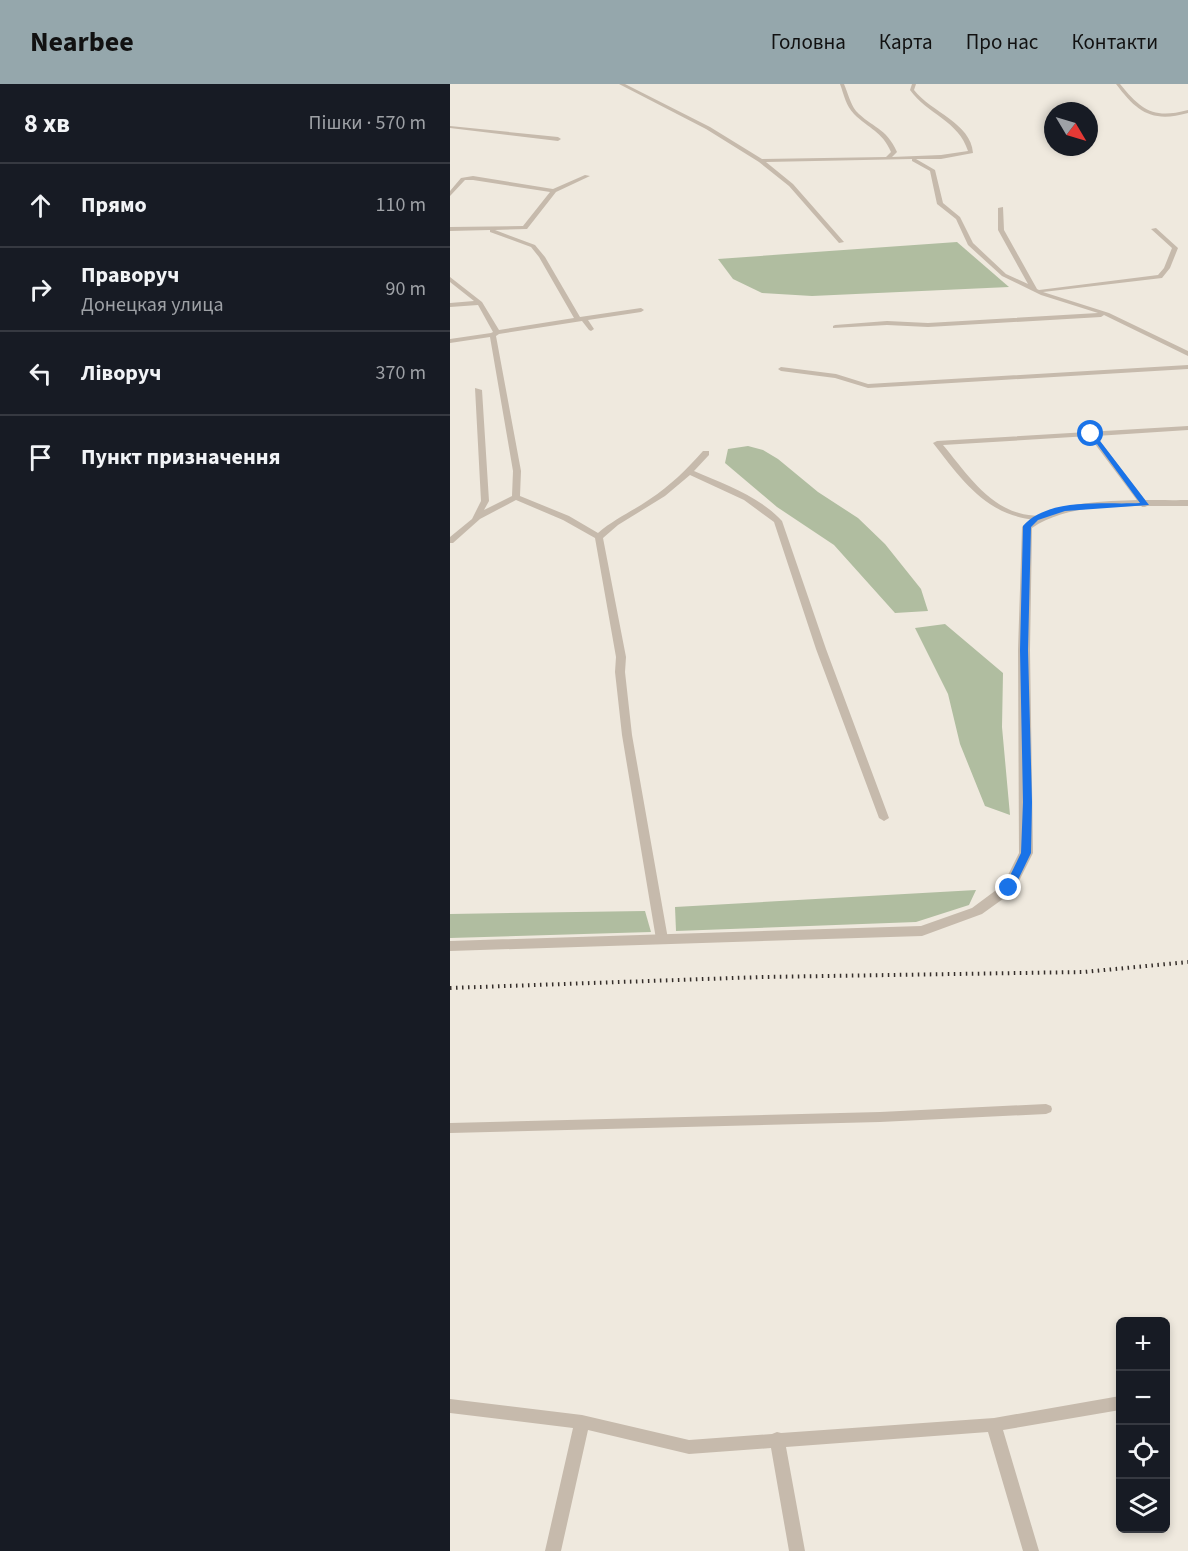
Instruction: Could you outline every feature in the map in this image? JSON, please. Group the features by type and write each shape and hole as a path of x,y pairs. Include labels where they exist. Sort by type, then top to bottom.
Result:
{"street":[{"path":"621,84 708,128 761,161 790,185 841,242"},
{"path":"842,84 851,108 878,127 892,144 894,152 888,158"},
{"path":"761,161 958,156 971,152 964,131 918,100 912,90 914,84"},
{"path":"1118,84 1135,106 1146,113 1172,114 1188,111"},
{"path":"450,127 558,139"},
{"path":"907,157 922,162 932,170 940,204 958,218 970,244 1004,275 1036,290 1107,314 1188,354"},
{"path":"450,229 525,228 554,191 586,176"},
{"path":"450,194 464,179 473,178 554,191"},
{"path":"1001,208 1001,230 1036,290"},
{"path":"480,229 534,246 543,255 555,284 580,319 591,329"},
{"path":"1036,290 1160,277 1167,268 1174,248 1154,229"},
{"path":"450,279 480,303 495,333 517,471 516,497"},
{"path":"450,305 480,303"},
{"path":"450,341 641,310"},
{"path":"835,327 887,323 928,325 1107,314"},
{"path":"781,369 836,376 868,386 1188,367"},
{"path":"477,517 485,501 478,390"},
{"path":"1188,428 937,443 981,494 1008,514 1035,518 1064,509 1188,503"},
{"path":"1091,434 1145,505"},
{"path":"599,537 612,524 647,505 690,472 706,453"},
{"path":"690,472 738,493 763,507 778,520 821,649 884,818"},
{"path":"450,541 477,517 516,497 566,518 599,537 621,657 620,672 627,735 662,939"},
{"path":"450,946 922,931 977,911 1009,888 1026,853 1028,802 1024,650 1027,526 1035,518"},
{"path":"450,1128 880,1117 1046,1109"},
{"path":"450,1406 582,1422 689,1447 994,1425 1116,1404"},
{"path":"553,1551 582,1422"},
{"path":"994,1425 1031,1551"},
{"path":"777,1439 797,1551"}],"green space":[{"path":"957,242 1009,287 812,296 762,293 733,279 718,259"},
{"path":"748,446 763,450 778,459 818,492 858,518 885,544 921,589 928,611 895,613 834,545 777,507 725,463 728,449"},
{"path":"945,624 1003,673 1002,727 1010,815 985,806 960,744 948,694 915,628"},
{"path":"976,890 969,905 916,922 676,931 675,907"},
{"path":"645,911 651,932 450,938 450,914"}],"railway":[{"path":"450,988 762,977 1084,972 1188,962"}],"route":[{"path":"1009,888 1026,853 1028,802 1024,650 1027,526 1035,518 1064,509 1145,505 1091,434"}]}
